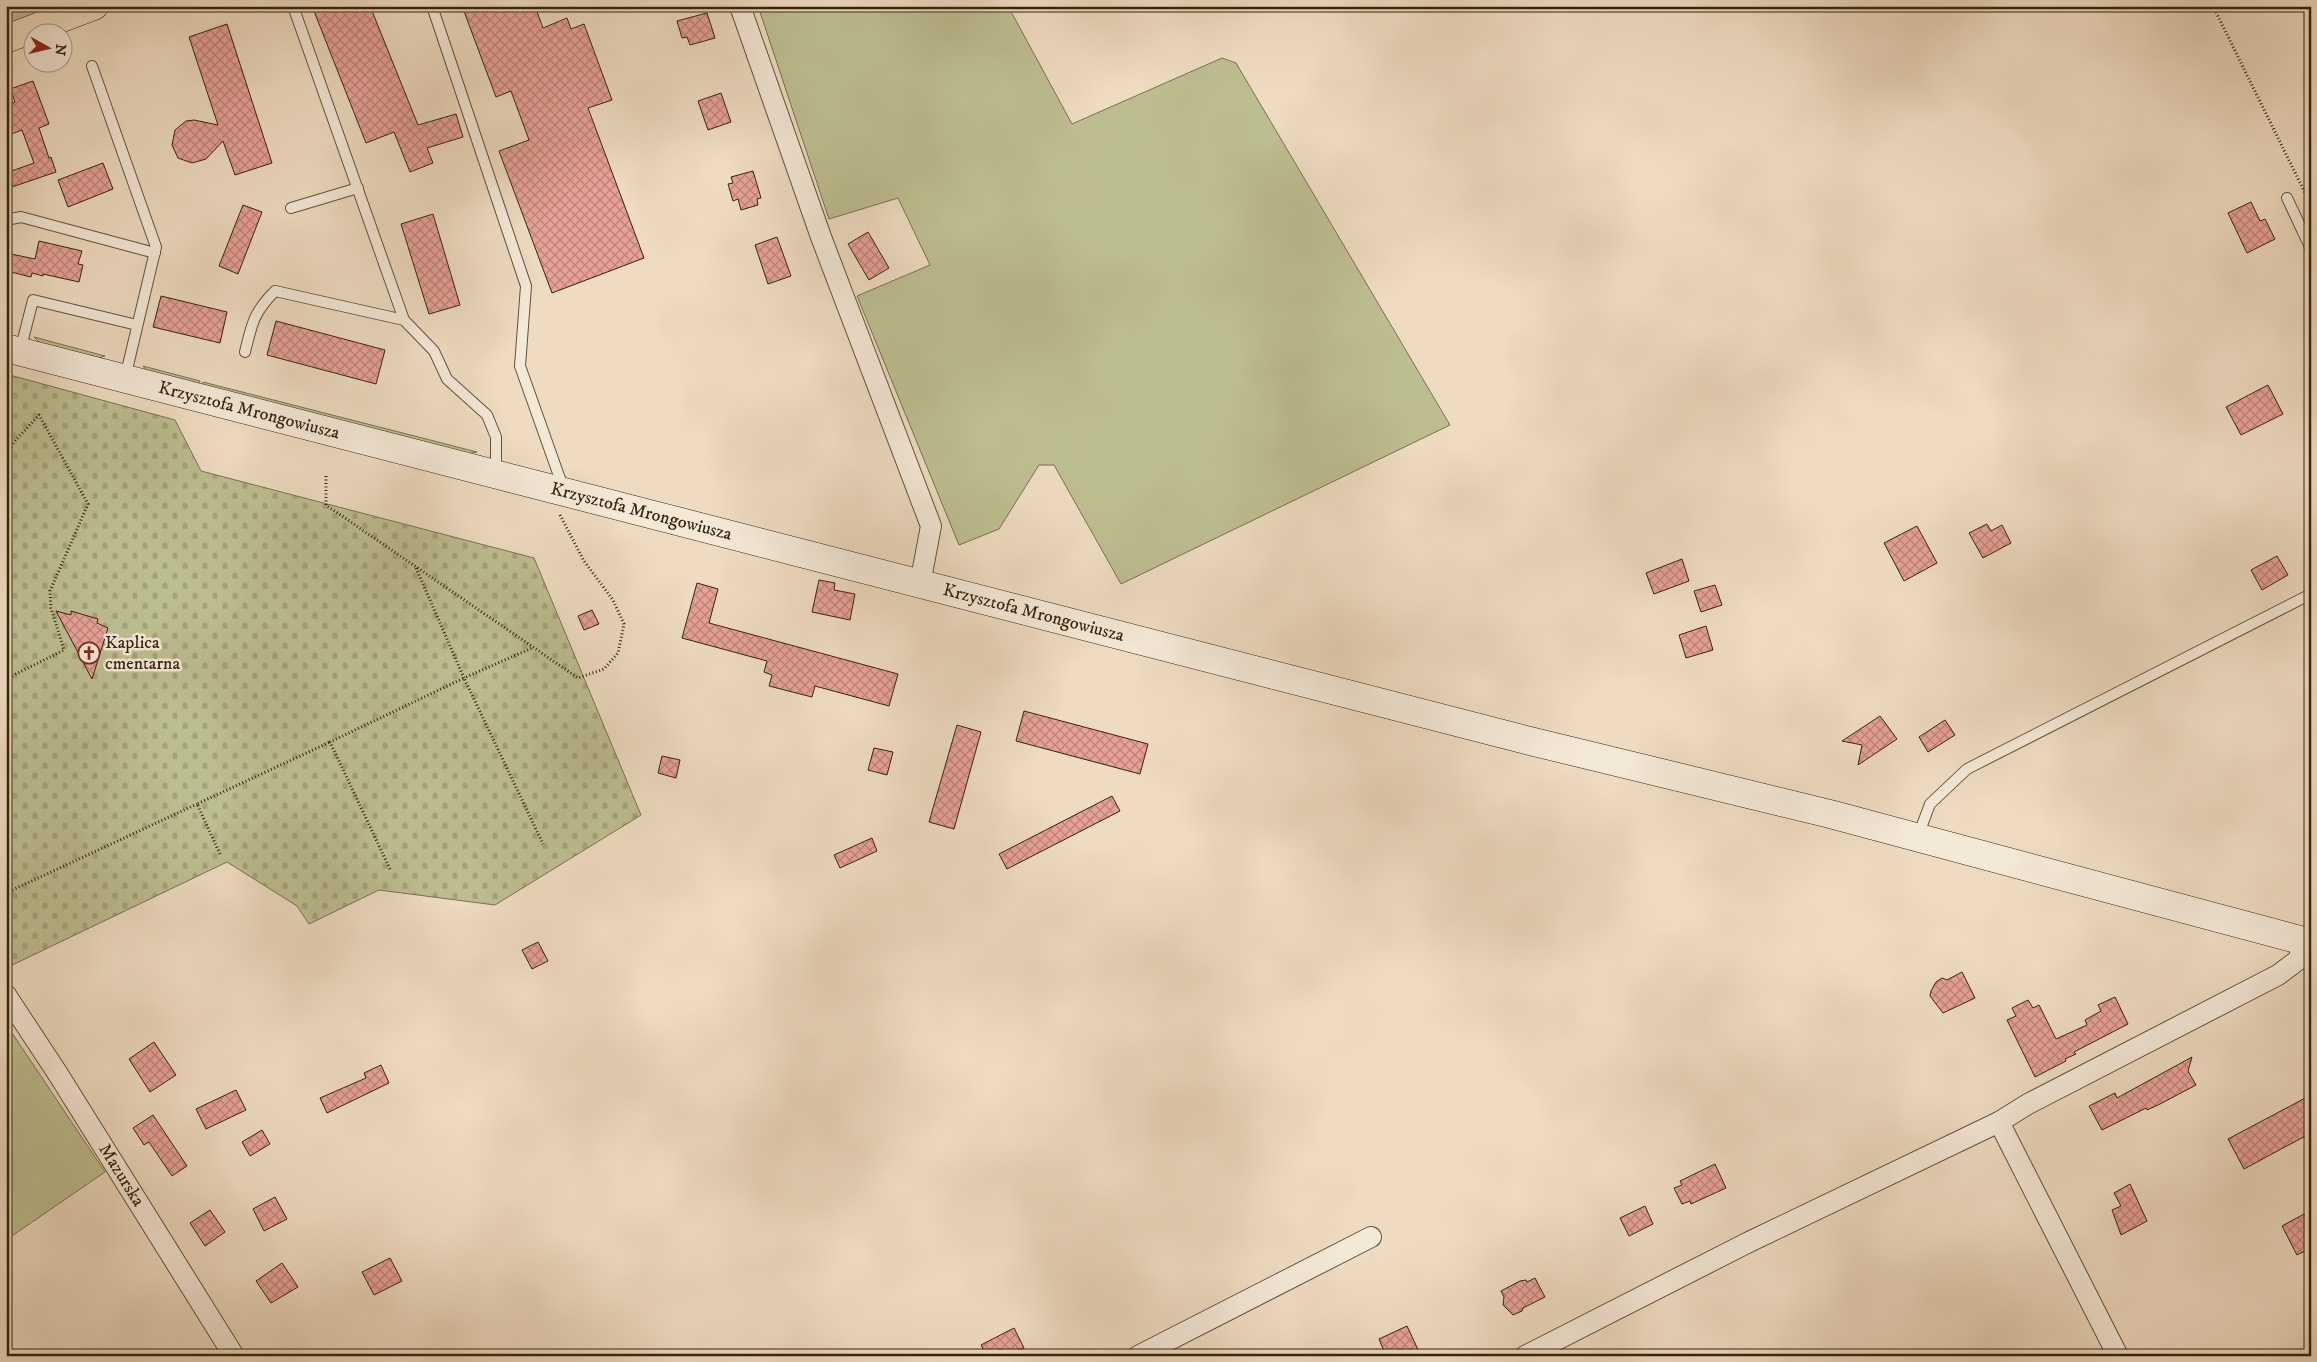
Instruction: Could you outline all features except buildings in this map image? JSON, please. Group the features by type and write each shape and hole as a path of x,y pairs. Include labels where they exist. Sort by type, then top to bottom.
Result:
{"main road":[{"path":"6,38 94,6"},
{"name":"Krzysztofa Mrongowiusza","path":"13,350 1278,676 1918,837 2308,942"}],"street":[{"path":"740,6 820,237 931,526 920,584"},
{"path":"1525,1356 1748,1242 1999,1122 2028,1104 2278,975 2298,960 2308,942"},
{"name":"Mazurska","path":"6,996 58,1074 234,1356"},
{"path":"1999,1122 2118,1356"},
{"path":"1138,1356 1371,1237"}],"lane":[{"path":"292,6 404,320 434,350 447,379 487,415 496,437 496,475"},
{"path":"432,6 526,286 520,366 559,491"},
{"path":"92,66 156,247 124,379"},
{"path":"291,208 358,188"},
{"path":"2287,198 2311,249"},
{"path":"6,220 21,217 155,253"},
{"path":"245,352 253,319 264,302 275,291 404,320"},
{"path":"13,350 33,300 137,325"},
{"path":"1918,837 1930,804 1967,769 2311,594"}],"path":[{"path":"2213,6 2311,205"},
{"path":"6,456 14,442 39,415 88,504 50,591 51,608 64,650 6,679"},
{"path":"326,476 326,505 578,678 604,669 618,653 624,624 613,600 584,561 568,532 555,504 559,491"},
{"path":"416,568 464,678 543,844"},
{"path":"6,894 464,678 532,648"},
{"path":"330,742 390,869"},
{"path":"198,804 220,854"}],"green space":[{"path":"6,6 57,6 6,25"},
{"path":"758,6 1008,6 1072,124 1222,58 1236,63 1450,425 1121,584 1054,465 1039,465 999,529 959,545 857,296 930,265 898,198 829,219"},
{"path":"34,337 105,356 99,358 41,344"},
{"path":"143,366 200,381 199,385 147,371"},
{"path":"6,374 175,420 201,471 534,558 641,815 495,905 379,890 309,924 297,906 227,862 6,968"},
{"path":"203,382 477,452 467,454 202,386"},
{"path":"6,1024 105,1172 6,1240"}],"place":[{"name":"Kaplica cmentarna","path":"89,653"}]}
